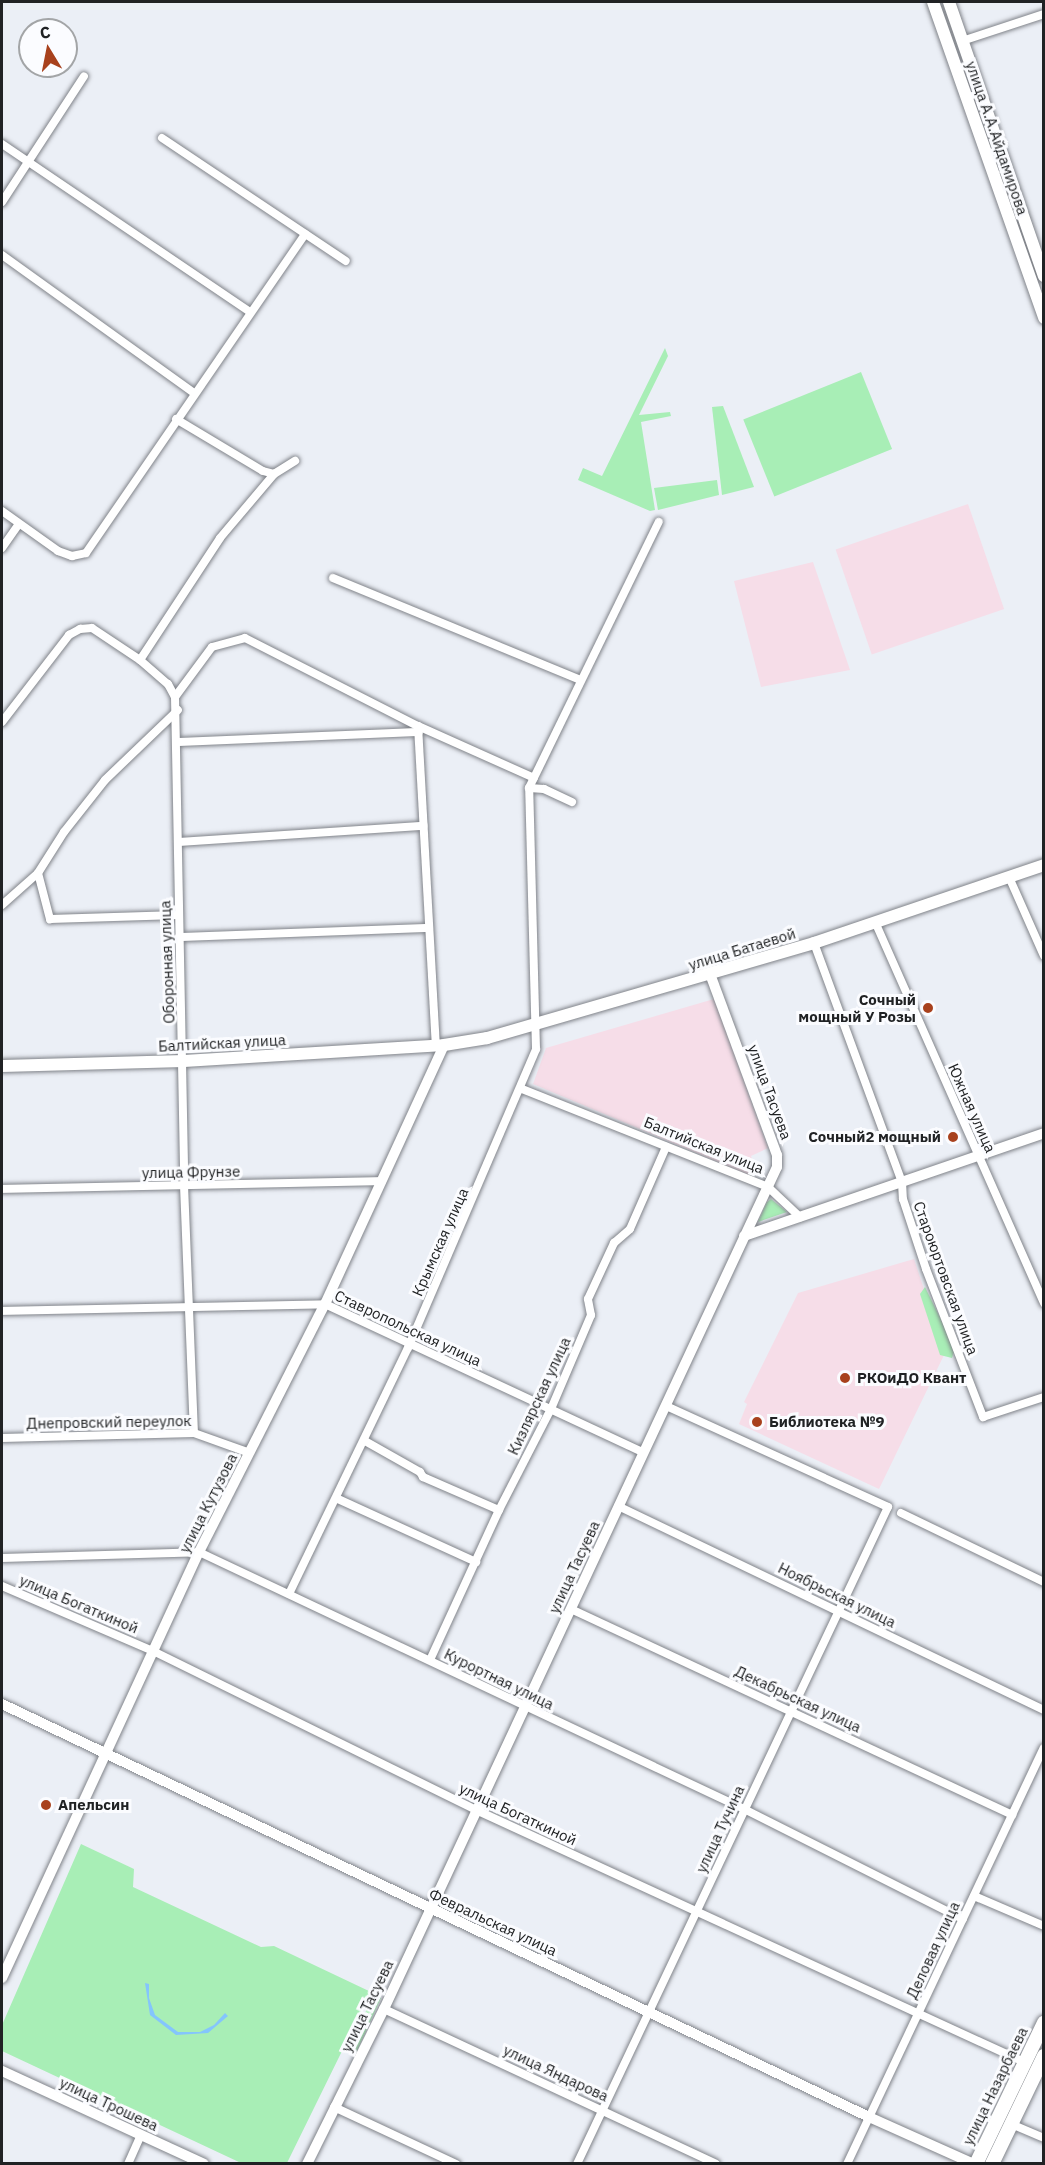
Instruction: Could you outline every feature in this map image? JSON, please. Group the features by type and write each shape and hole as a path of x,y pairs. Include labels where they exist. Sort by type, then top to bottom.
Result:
{"main road":[{"name":"улица А.А.Айдамирова","path":"933,2 1044,318"},
{"name":"улица А.А.Айдамирова","path":"949,2 1044,276"},
{"name":"улица Батаевой","path":"440,1045 535,1025 710,974 876,924 1044,865"},
{"name":"Балтийская улица","path":"2,1066 184,1061 440,1045"},
{"name":"улица Назарбаева","path":"975,2163 1044,2023"},
{"name":"улица Назарбаева","path":"992,2163 1044,2056"}],"street":[{"path":"962,41 1044,14"},
{"path":"2,202 29,164 84,76"},
{"path":"162,138 346,261"},
{"path":"2,144 250,312"},
{"path":"2,511 58,551 72,556 86,553 305,234"},
{"path":"2,255 194,393"},
{"path":"176,419 262,471 274,474"},
{"path":"140,660 220,538 274,474 295,461"},
{"path":"572,802 543,789 529,788 659,522"},
{"path":"2,548 19,524"},
{"path":"333,578 580,680"},
{"name":"Оборонная улица","path":"2,722 69,635 80,629 92,628 132,654 168,684 175,697 178,710 178,915 184,1061 184,1185 194,1433"},
{"path":"175,697 212,647 245,638 418,729 534,778"},
{"path":"2,905 38,873 64,832 105,780 178,710"},
{"path":"177,742 418,729"},
{"path":"418,729 428,928 440,1045"},
{"name":"Крымская улица","path":"289,1594 365,1441 522,1089 536,1049 529,788"},
{"path":"179,842 423,826"},
{"path":"38,873 50,919 178,915"},
{"path":"1009,876 1044,956"},
{"name":"Южная улица","path":"876,924 1044,1304"},
{"path":"179,937 428,928"},
{"name":"Староюртовская улица","path":"814,943 902,1182 903,1199 926,1269 983,1417 1044,1397"},
{"name":"улица Тасуева","path":"307,2163 384,2008 777,1167 777,1155 710,974"},
{"name":"улица Кутузова","path":"2,1978 199,1552 325,1304 382,1181 440,1045"},
{"name":"Балтийская улица","path":"522,1089 768,1187 800,1217"},
{"path":"744,1236 1044,1133"},
{"name":"Кизлярская улица","path":"430,1660 499,1510 551,1409 591,1315 588,1299 614,1243 630,1229 666,1147"},
{"name":"улица Фрунзе","path":"2,1189 382,1181"},
{"name":"Ставропольская улица","path":"2,1311 325,1304 643,1452"},
{"name":"улица Тучина","path":"578,2163 744,1809 841,1611 888,1507 666,1406"},
{"name":"Днепровский переулок","path":"2,1438 194,1433 250,1453"},
{"path":"365,1441 420,1472 423,1477 499,1510"},
{"path":"338,1499 476,1562"},
{"name":"Ноябрьская улица","path":"618,1506 1044,1710"},
{"path":"901,1514 1044,1582"},
{"name":"Курортная улица","path":"2,1558 199,1552 519,1701 523,1707 744,1809 963,1918"},
{"name":"улица Богаткиной","path":"2,1586 153,1651 476,1810 1024,2062"},
{"name":"Декабрьская улица","path":"571,1609 1012,1815"},
{"name":"Февральская улица","path":"2,1704 869,2117 975,2163"},
{"name":"Деловая улица","path":"847,2163 1044,1748"},
{"path":"974,1896 1044,1926"},
{"name":"улица Яндарова","path":"384,2008 716,2163"},
{"name":"улица Трошева","path":"2,2071 204,2163"},
{"path":"334,2107 456,2163"},
{"path":"1011,2124 1044,2138"},
{"path":"128,2163 141,2135"}],"shaded area":[{"path":"968,504 1004,609 872,655 836,550"},
{"path":"813,562 850,670 761,687 734,581"},
{"path":"714,999 768,1148 751,1156 756,1172 749,1175 533,1084 546,1048"},
{"name":"РКОиДО Квант","path":"914,1259 945,1353 879,1489 739,1424 747,1404 744,1402 798,1293"}],"green space":[{"path":"665,348 668,356 639,415 670,412 671,416 641,422 655,510 650,511 578,480 583,468 602,476"},
{"path":"861,372 892,449 774,497 743,420"},
{"path":"723,406 754,487 722,495 712,407"},
{"path":"717,480 719,495 658,510 654,488"},
{"path":"771,1199 787,1212 758,1222 767,1202"},
{"path":"925,1287 955,1348 952,1358 940,1355 920,1294"},
{"path":"81,1844 134,1869 133,1887 261,1947 274,1946 371,1992 287,2163 241,2163 2,2051 2,2025"},
{"path":"374,1995 381,1998 356,2053 347,2049"}],"water":[{"path":"145,1983 149,1984 149,1998 155,2015 178,2032 200,2032 214,2025 225,2013 228,2016 208,2033 176,2035 150,2015"}],"place":[{"name":"Сочный мощный У Розы","path":"928,1008"},
{"name":"Сочный2 мощный","path":"953,1137"},
{"name":"РКОиДО Квант","path":"845,1378"},
{"name":"Библиотека №9","path":"757,1422"},
{"name":"Апельсин","path":"46,1805"}]}
